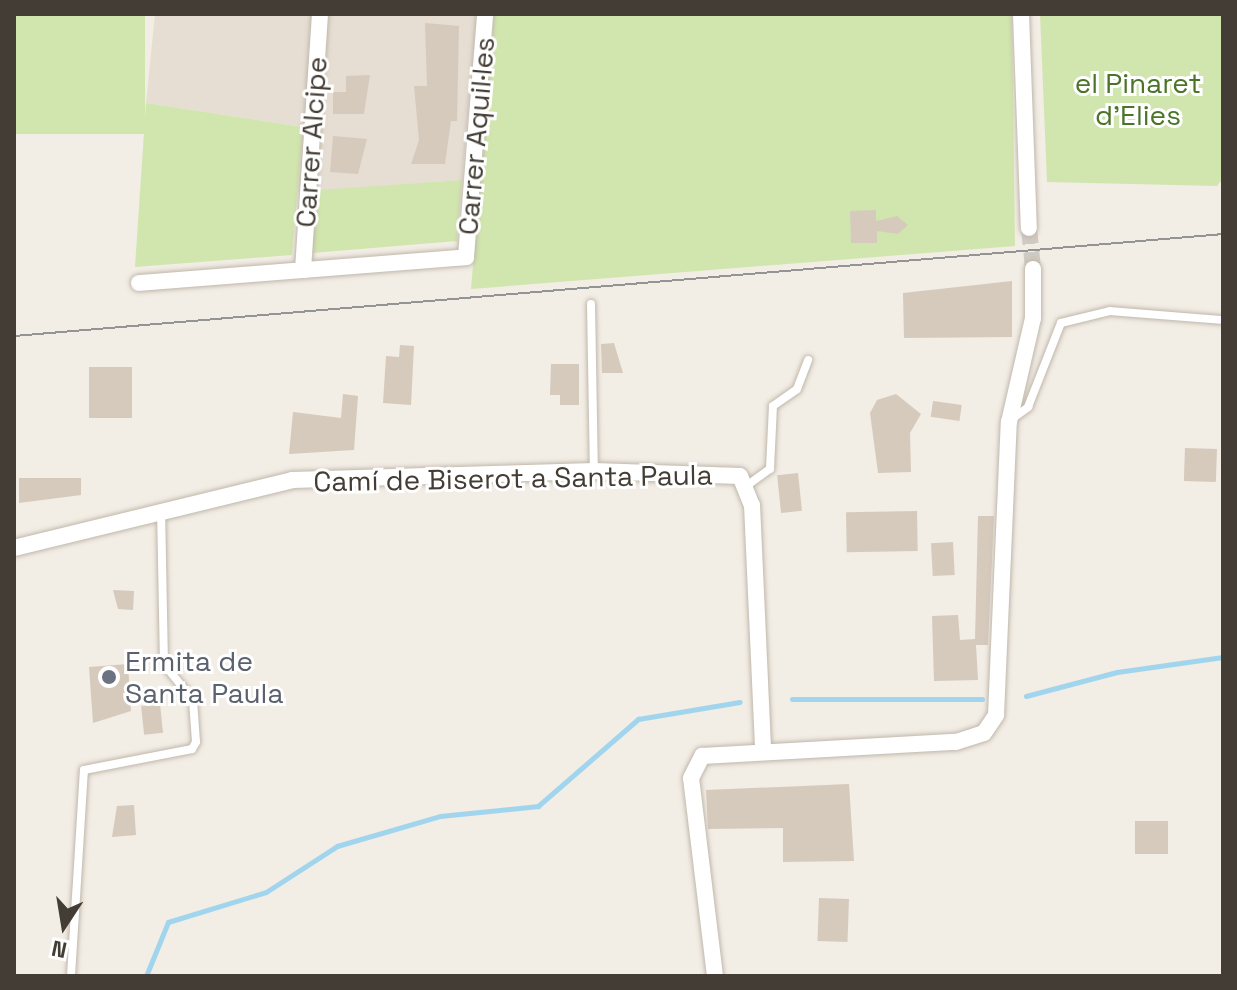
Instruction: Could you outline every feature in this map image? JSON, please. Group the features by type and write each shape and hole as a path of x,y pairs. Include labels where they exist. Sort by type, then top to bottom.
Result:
{"street":[{"name":"Carrer Alcipe","path":"303,270 320,14"},
{"name":"Carrer Aquil·les","path":"303,270 466,257 485,14"},
{"path":"1021,14 1029,228"},
{"path":"715,976 693,765 702,756 956,742 984,733 992,722 1009,422 1033,318 1033,269"},
{"path":"139,283 303,270"},
{"name":"Camí de Biserot a Santa Paula","path":"14,548 292,480 594,471 740,476 749,484 763,751"}],"lane":[{"path":"591,304 594,471"},
{"path":"1009,422 1028,407 1061,323 1110,311 1223,320"},
{"path":"749,484 770,469 773,406 797,389 808,360"},
{"path":"71,976 84,770 192,749 196,742 189,691 164,664 161,510"}],"shaded area":[{"path":"155,14 477,14 462,180 298,192 303,127 146,103"}],"green space":[{"path":"14,14 145,14 145,134 14,134"},
{"path":"494,14 1012,14 1015,246 471,289"},
{"name":"el Pinaret d'Elies","path":"1040,14 1223,14 1223,178 1217,186 1047,182"},
{"path":"146,103 303,127 292,255 135,267"},
{"path":"462,180 457,241 312,253 317,190"}],"building":[{"path":"425,23 459,26 457,121 451,121 445,164 411,164 419,140 414,86 427,86"},
{"path":"370,75 364,114 333,114 333,92 346,92 346,76"},
{"path":"333,136 367,139 358,174 330,172"},
{"path":"876,210 876,221 897,216 908,225 898,234 877,231 877,243 851,243 850,211"},
{"path":"1012,281 1012,337 904,338 903,293"},
{"path":"614,343 623,373 602,373 601,344"},
{"path":"400,345 414,346 411,405 383,403 386,356 399,357"},
{"path":"551,364 579,364 579,405 560,405 560,395 550,395"},
{"path":"89,367 132,367 132,418 89,418"},
{"path":"343,394 358,396 354,450 289,454 293,412 341,418"},
{"path":"896,394 921,414 910,433 911,472 878,473 870,413 877,400"},
{"path":"933,401 962,405 959,421 931,417"},
{"path":"1185,448 1217,449 1216,482 1184,481"},
{"path":"798,473 802,511 781,513 777,475"},
{"path":"19,478 81,478 81,495 19,503"},
{"path":"917,511 918,551 847,552 846,512"},
{"path":"978,516 994,516 988,645 976,645 978,680 934,681 932,616 958,615 960,640 975,639"},
{"path":"953,542 955,575 933,576 931,543"},
{"path":"113,590 134,591 133,610 118,609"},
{"path":"128,664 131,711 93,723 89,667"},
{"path":"160,704 163,733 144,735 141,706"},
{"path":"849,784 854,861 783,862 783,828 708,829 706,790"},
{"path":"134,805 136,835 112,837 117,806"},
{"path":"1135,821 1168,821 1168,854 1135,854"},
{"path":"819,898 849,899 847,942 817,941"}],"waterway":[{"path":"1026,696 1117,672 1223,657"},
{"path":"792,699 982,699"},
{"path":"146,976 168,922 266,892 337,846 440,816 538,806 638,719 740,702"}],"tunnel":[{"path":"1029,228 1033,269"}],"tram line":[{"path":"14,336 1223,234"}],"place":[{"name":"Ermita de Santa Paula","path":"109,677"}]}
